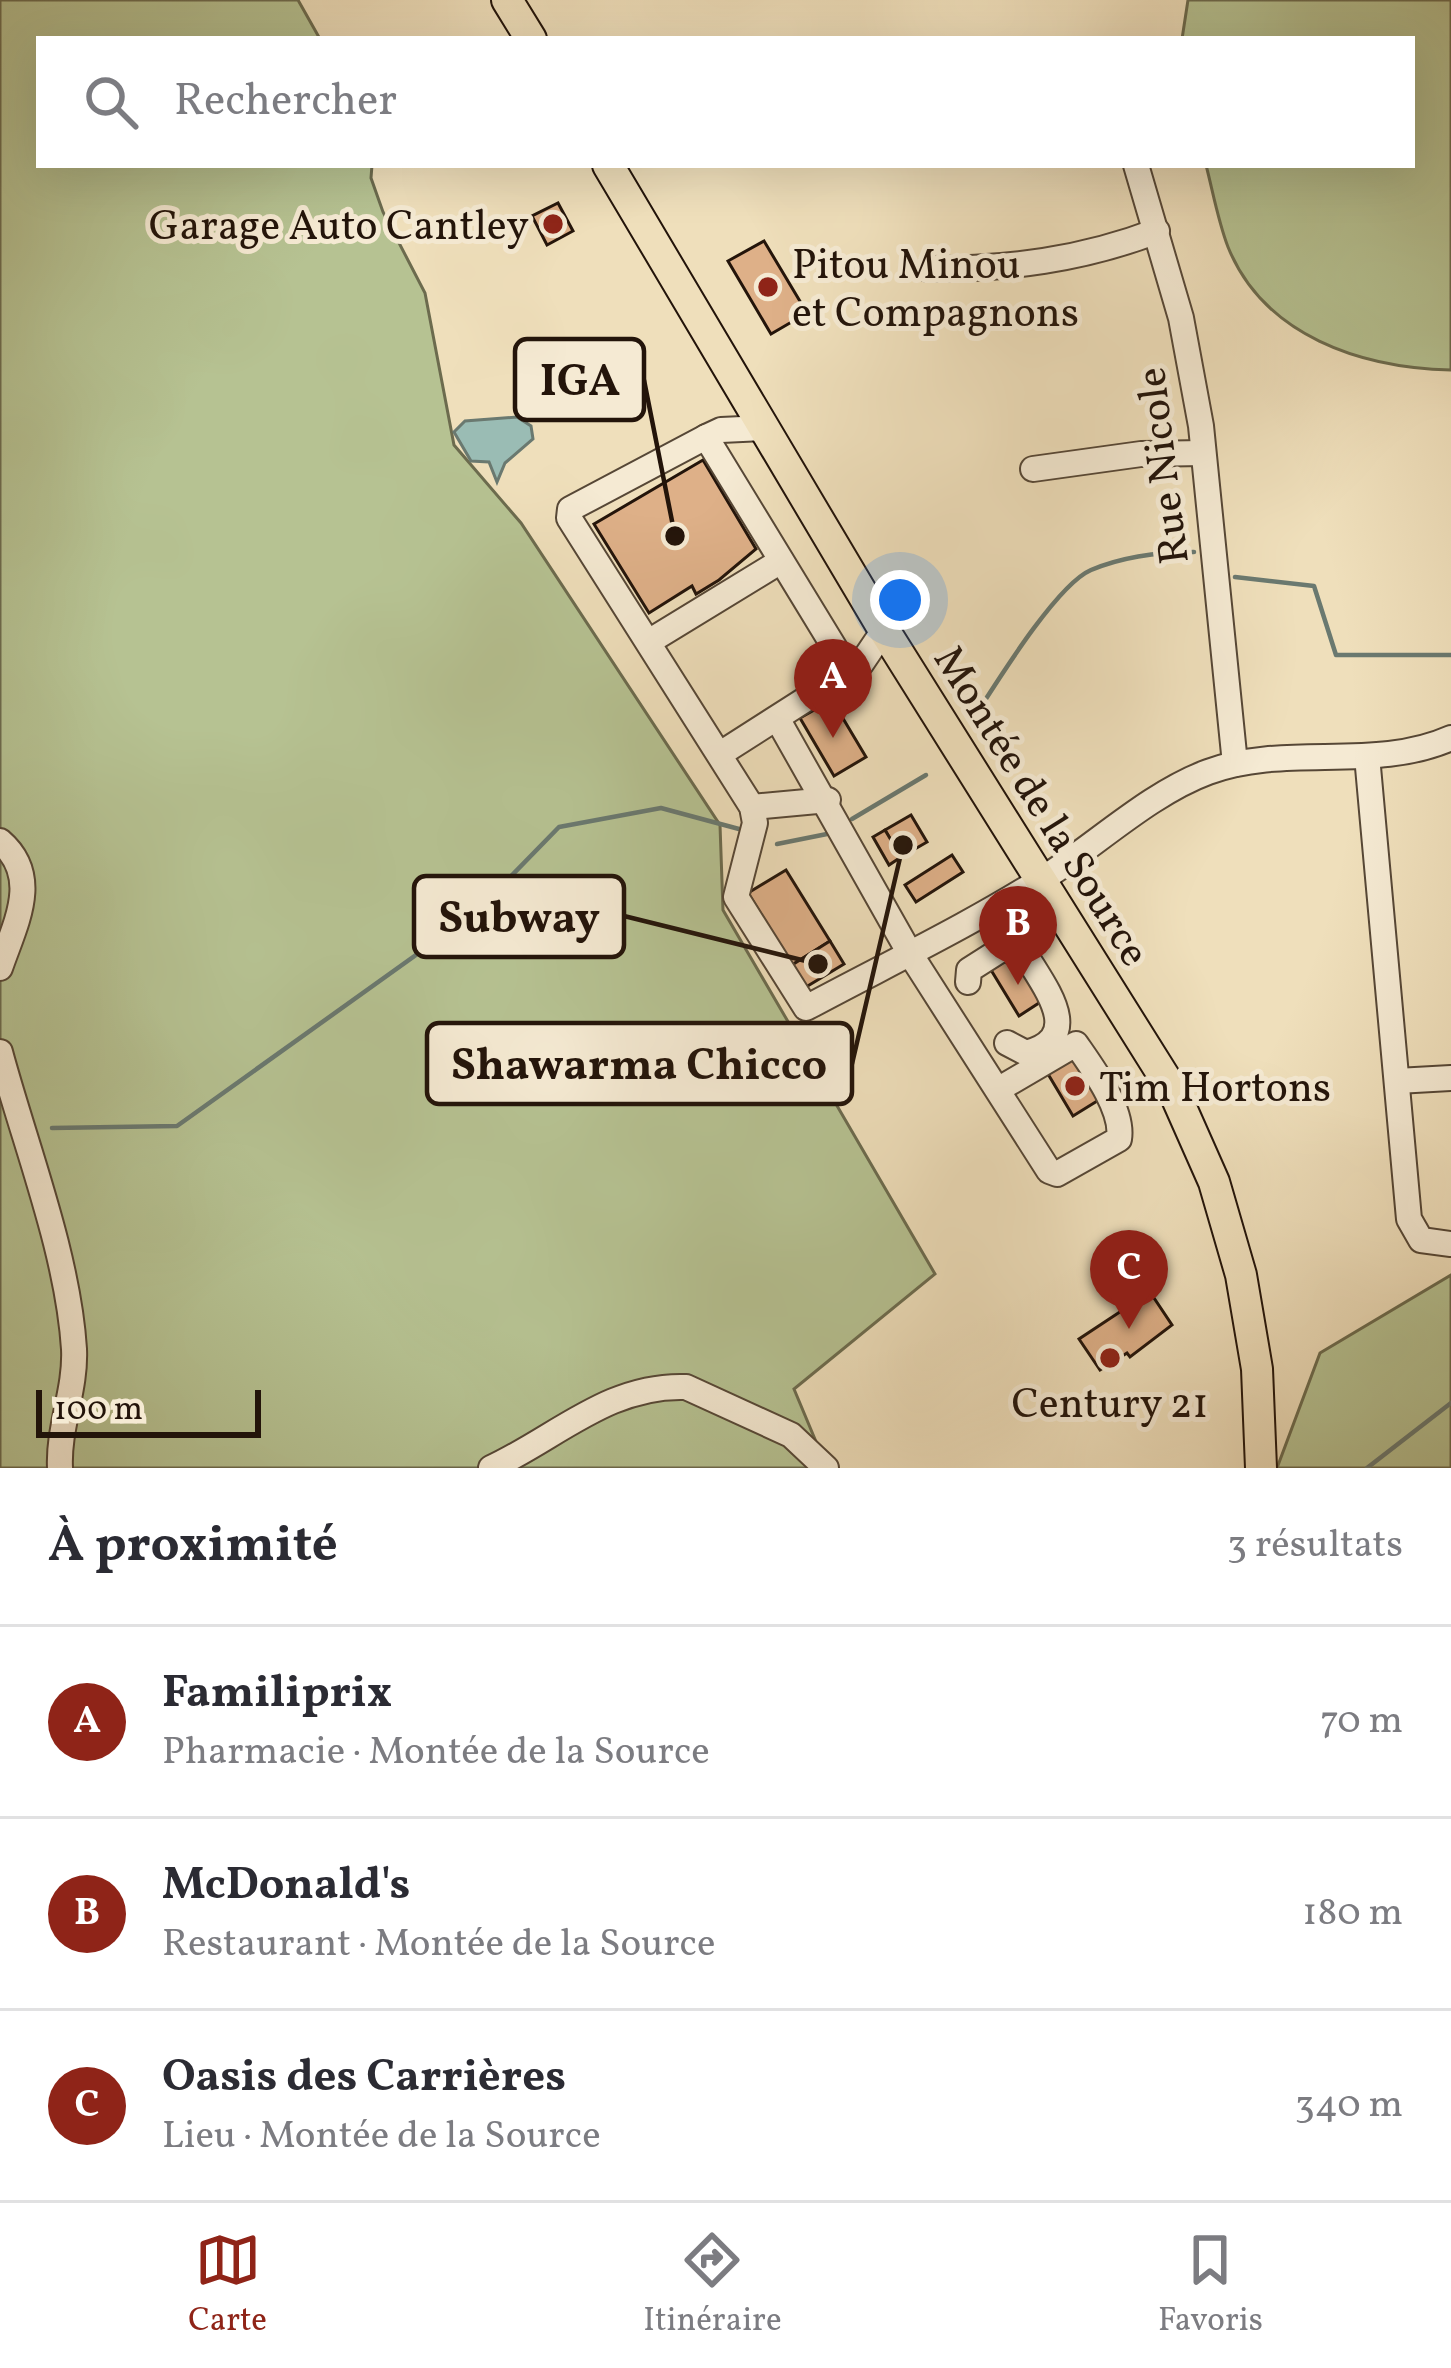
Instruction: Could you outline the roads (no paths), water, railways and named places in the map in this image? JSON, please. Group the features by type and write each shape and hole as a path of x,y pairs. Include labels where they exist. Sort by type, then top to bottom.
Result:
{"main road":[{"path":"506,0 529,36"},
{"name":"Montée de la Source","path":"610,168 884,630 1175,1094 1214,1182 1251,1322 1261,1468"}],"street":[{"name":"Rue Nicole","path":"1137,168 1188,351 1203,453 1234,764"},
{"path":"928,269 1070,259 1157,231"},
{"path":"764,428 722,430 568,513 752,807 755,823 736,897 806,1008 1041,879 1201,774 1234,764 1367,756 1432,746 1451,737"},
{"path":"706,437 850,673"},
{"path":"1033,469 1142,454 1203,453"},
{"path":"650,640 781,561"},
{"path":"720,754 850,673 871,654 884,630"},
{"path":"778,720 828,800 849,851 909,952 1039,1155 1057,1174 1119,1139 1120,1125 1076,1044 999,1089"},
{"path":"1367,756 1409,1219 1420,1240 1451,1244"},
{"path":"752,807 828,800"},
{"path":"0,841 19,862 26,891 0,968"},
{"path":"968,982 969,970 1002,949 1018,948 1060,1019 1056,1037 1045,1046 1026,1053 1010,1045"},
{"path":"0,1052 70,1320 74,1375 61,1433 60,1468"},
{"path":"1397,1081 1451,1078"},
{"path":"490,1468 608,1402 667,1387 686,1388 791,1435 826,1468"}],"water":[{"path":"517,417 531,426 533,439 505,463 497,482 489,462 471,461 454,432 465,421"}],"waterway":[{"path":"973,719 1027,637 1077,579 1129,559 1194,552"},
{"path":"1235,577 1314,586 1336,655 1451,655"},
{"path":"852,819 926,775"},
{"path":"52,1128 177,1126 476,912 559,827 661,808 739,829"},
{"path":"777,844 827,834"},
{"path":"1367,1468 1451,1403"}],"place":[{"name":"Garage Auto Cantley","path":"553,224"},
{"name":"Pitou Minou et Compagnons","path":"768,287"},
{"name":"IGA","path":"675,536"},
{"name":"Familiprix","path":"833,738"},
{"name":"Shawarma Chicco","path":"903,845"},
{"name":"Subway","path":"818,964"},
{"name":"McDonald's","path":"1018,985"},
{"name":"Tim Hortons","path":"1075,1086"},
{"name":"Oasis des Carrières","path":"1129,1329"},
{"name":"Century 21","path":"1110,1358"}]}
